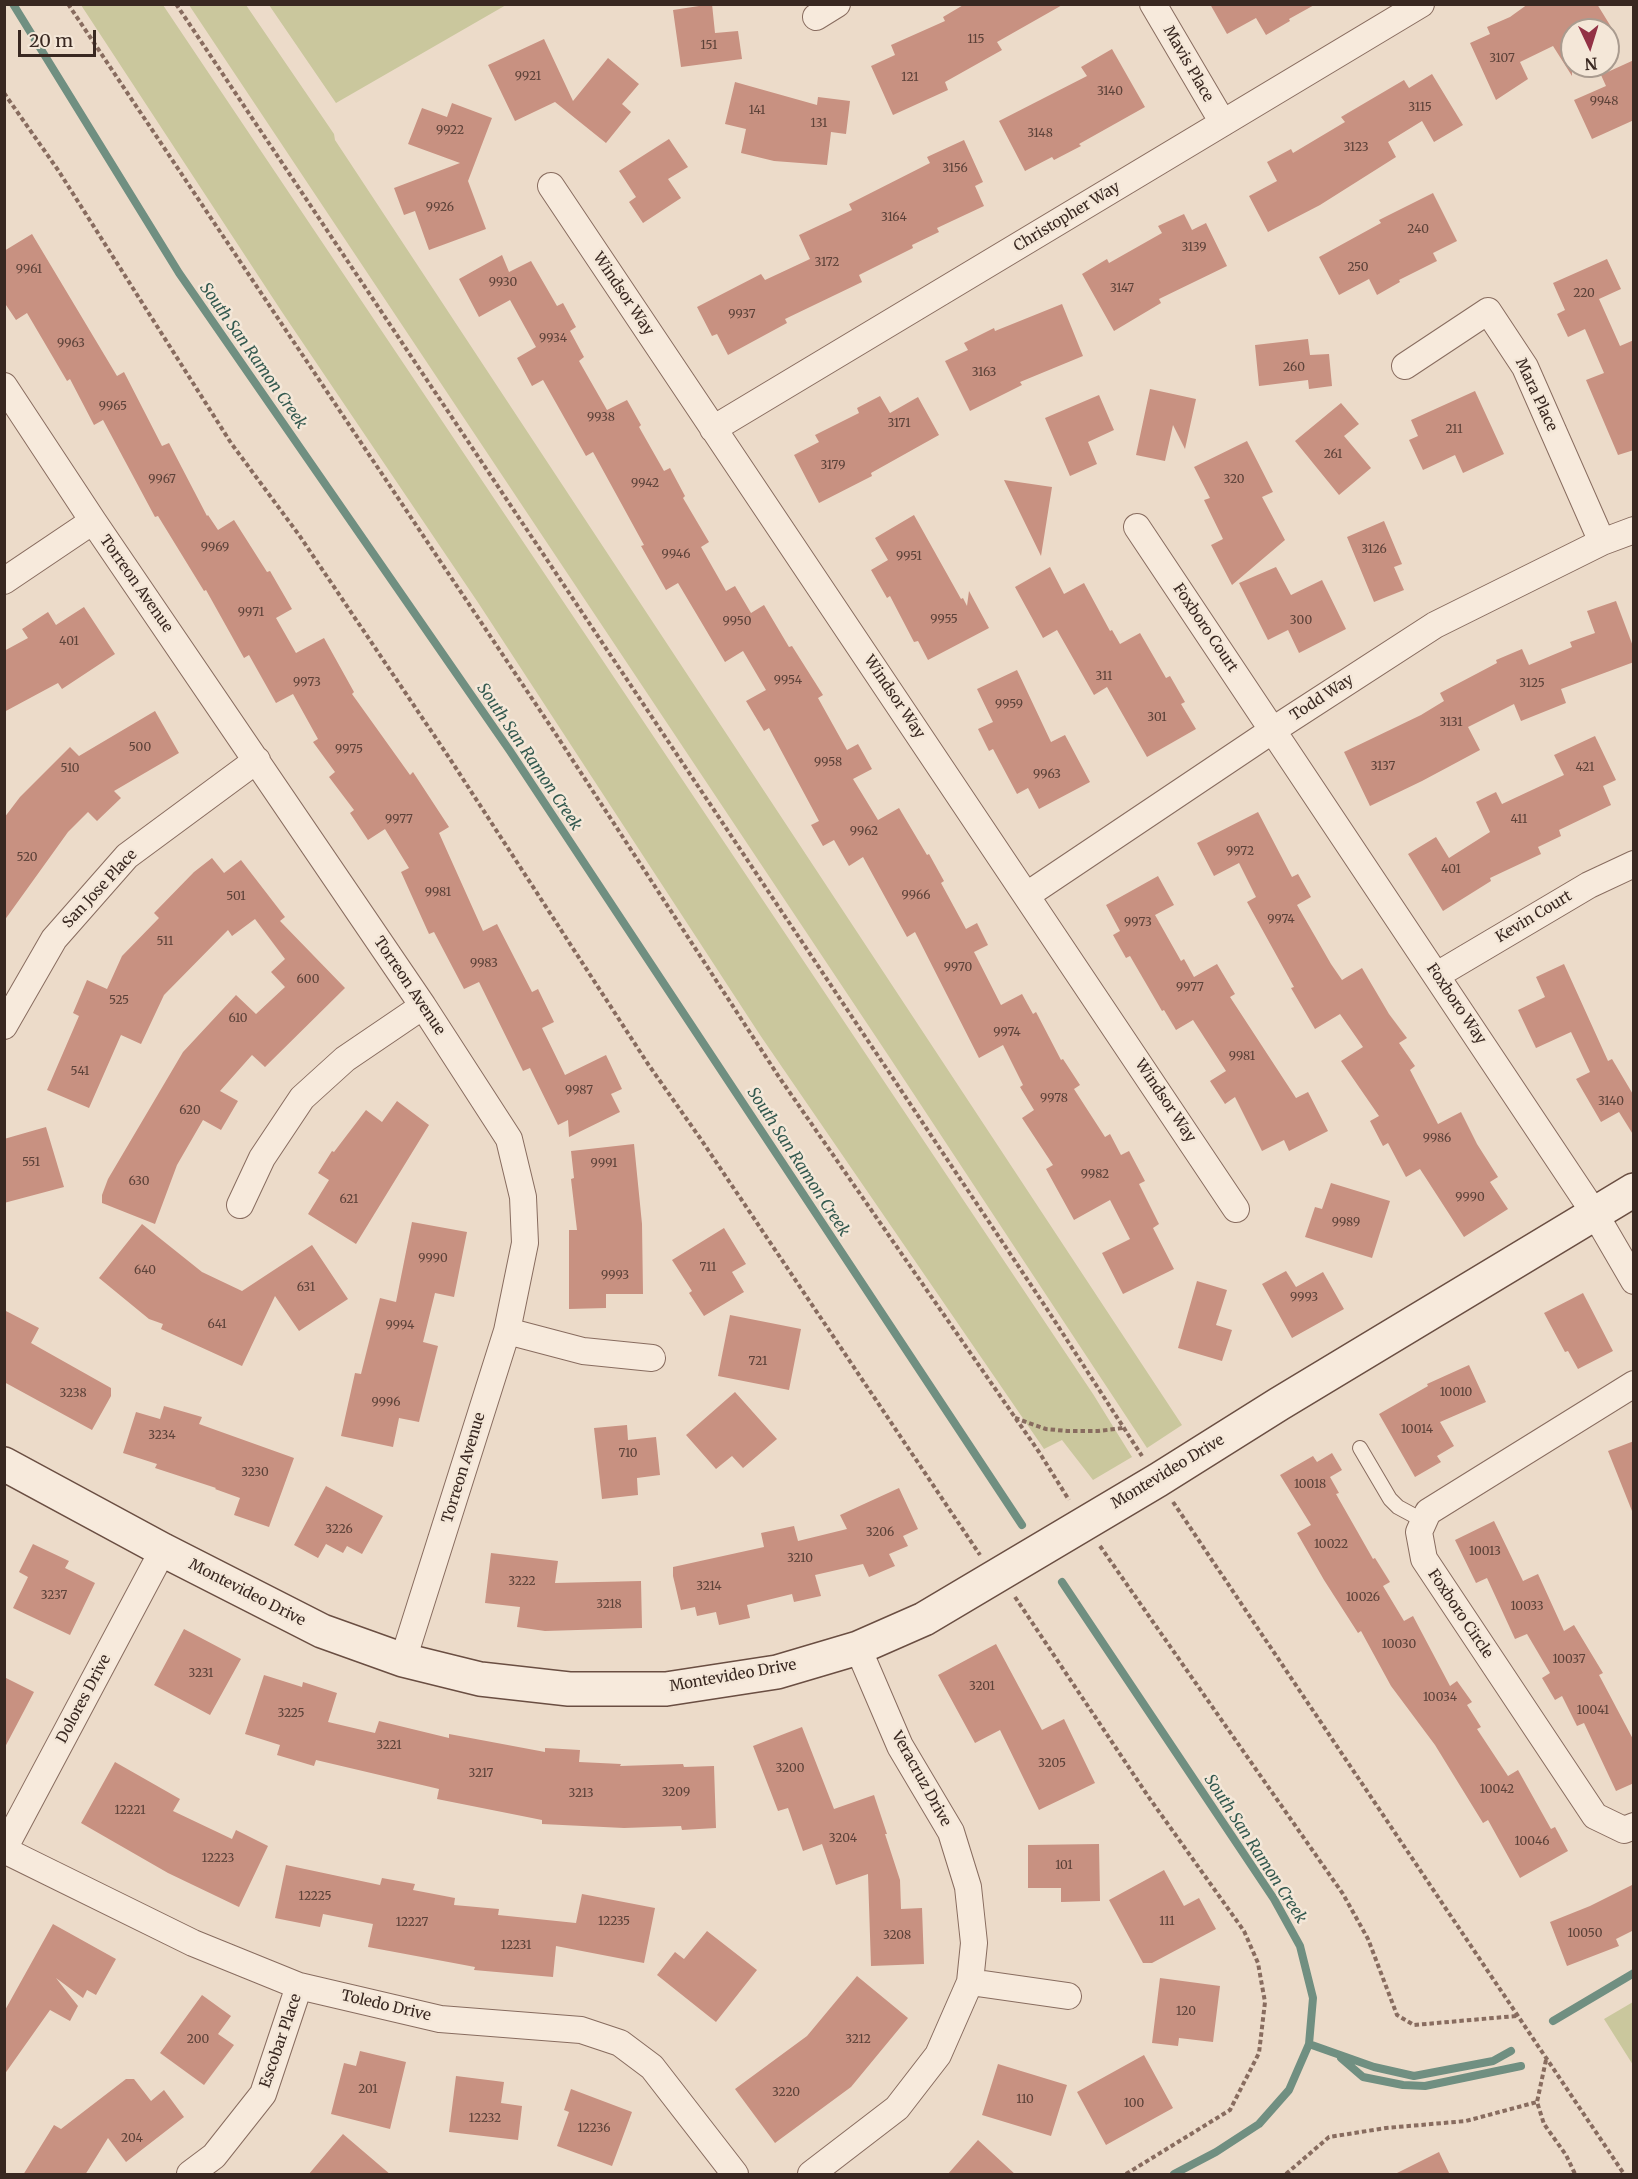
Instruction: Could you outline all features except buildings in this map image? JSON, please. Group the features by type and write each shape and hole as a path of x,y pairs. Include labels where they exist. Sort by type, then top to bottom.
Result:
{"street":[{"name":"Mavis Place","path":"1153,4 1223,123"},
{"name":"Christopher Way","path":"713,429 1421,4"},
{"name":"Windsor Way","path":"551,186 1236,1209"},
{"name":"Mara Place","path":"1405,366 1488,311 1525,367 1602,542"},
{"name":"Torreon Avenue","path":"4,386 93,521 423,1006 509,1139 523,1197 525,1243 507,1331 403,1660"},
{"path":"4,581 93,521"},
{"name":"Foxboro Court","path":"1137,527 1273,729"},
{"name":"Todd Way","path":"1027,895 1273,729 1435,625 1602,542 1634,530"},
{"name":"Foxboro Way","path":"1273,729 1595,1214 1634,1281"},
{"name":"San Jose Place","path":"4,1026 54,939 127,856 257,760"},
{"name":"Kevin Court","path":"1437,975 1589,885 1634,864"},
{"path":"240,1205 262,1158 302,1098 345,1059 423,1006"},
{"name":"Montevideo Drive","path":"4,1464 163,1550 322,1631 403,1660 480,1679 569,1689 666,1689 777,1672 858,1648 924,1619 1158,1480 1634,1190"},
{"path":"507,1331 583,1352 652,1358"},
{"path":"1424,1521 1428,1512 1634,1384"},
{"name":"Foxboro Circle","path":"1424,1521 1419,1532 1424,1559 1595,1816 1624,1830 1634,1826"},
{"name":"Dolores Drive","path":"4,1850 163,1550"},
{"name":"Veracruz Drive","path":"811,2175 897,2108 938,2055 970,1982 974,1943 968,1887 951,1832 900,1746 858,1648"},
{"name":"Toledo Drive","path":"4,1850 193,1943 299,1986 440,2019 582,2030 620,2043 652,2067 735,2175"},
{"path":"970,1982 1068,1996"},
{"name":"Escobar Place","path":"190,2175 214,2156 263,2094 299,1986"}],"lane":[{"path":"1360,1448 1390,1499 1398,1507 1424,1521"}],"path":[{"path":"68,4 555,733 779,1077 1015,1418 1132,1595 1343,1894 1368,1939 1397,2015 1414,2025 1517,2016"},
{"path":"176,4 1025,1276 1123,1428 1624,2175"},
{"path":"4,93 58,170 231,443 299,535 450,759 648,1064 811,1301 994,1578 1017,1599 1150,1799 1244,1931 1258,1963 1265,2002 1259,2053 1230,2110 1126,2175"},
{"path":"1015,1418 1046,1429 1066,1431 1123,1428"},
{"path":"1547,2060 1537,2102 1544,2124 1566,2155 1575,2175"},
{"path":"1286,2175 1329,2137 1386,2128 1466,2121 1537,2102"}],"shaded area":[{"path":"81,5 163,5 1093,1394 1132,1457 1093,1480 1062,1440 1044,1449 760,1035 479,604 282,312"},
{"path":"189,5 246,5 334,134 335,140 1182,1425 1147,1448"},
{"path":"269,5 506,5 336,103"},
{"path":"1633,2002 1633,2065 1604,2019"}],"waterway":[{"name":"South San Ramon Creek","path":"13,4 179,273 510,751 1022,1525"},
{"name":"South San Ramon Creek","path":"1062,1582 1274,1899 1300,1946 1313,1998 1309,2044 1289,2090 1259,2124 1216,2152 1174,2174"},
{"path":"1553,2021 1634,1973"},
{"path":"1309,2044 1374,2067 1414,2076 1493,2061 1511,2051"},
{"path":"1341,2058 1363,2077 1403,2085 1425,2086 1521,2066"}]}
